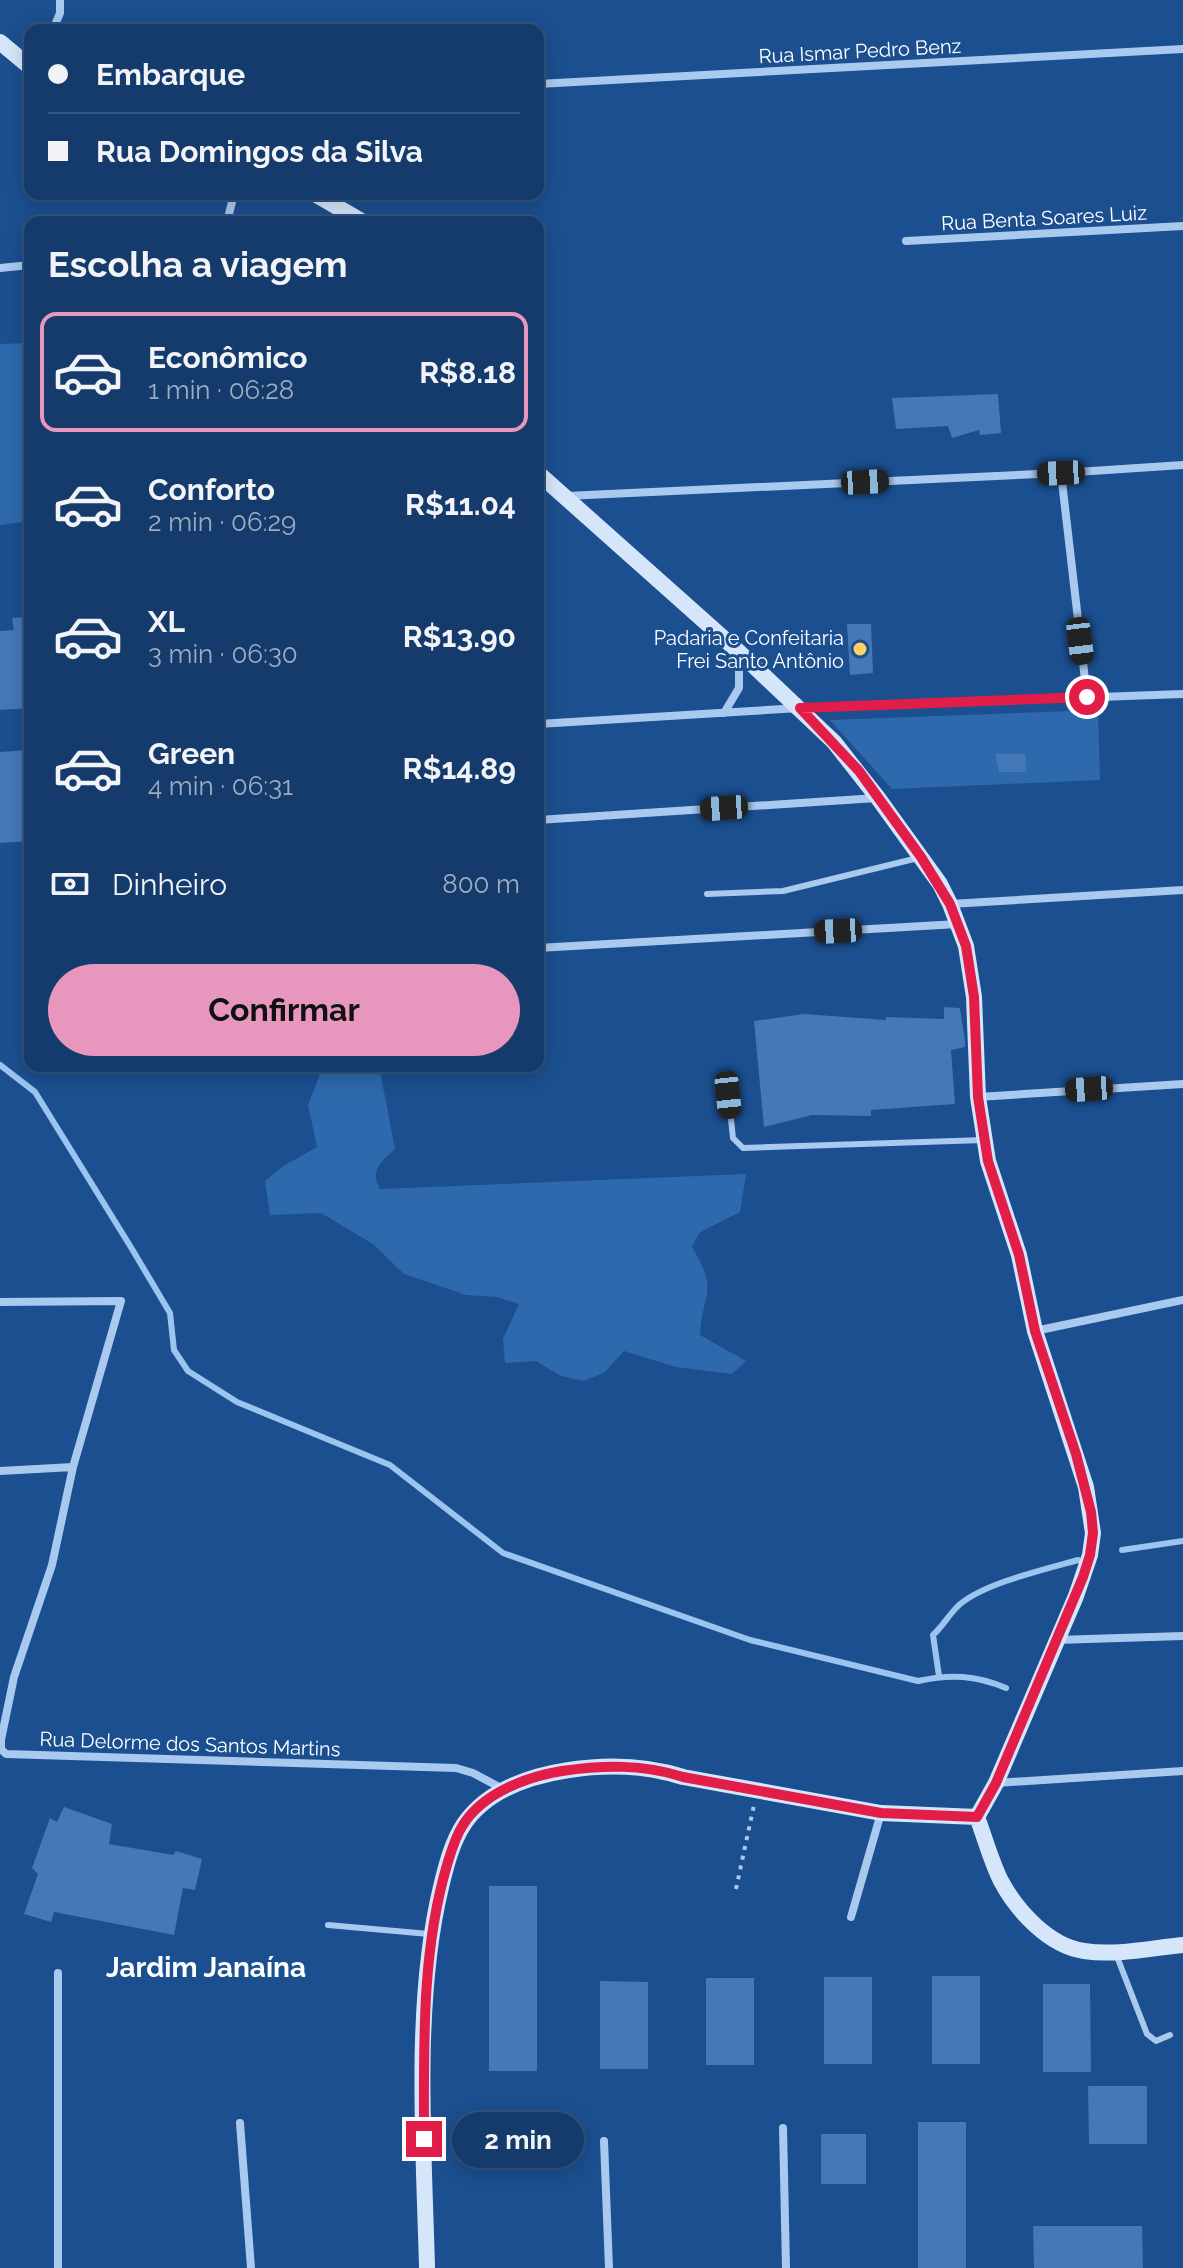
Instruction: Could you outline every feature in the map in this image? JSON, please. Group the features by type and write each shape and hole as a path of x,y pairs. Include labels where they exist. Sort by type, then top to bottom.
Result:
{"street":[{"path":"55,24 60,13 60,0"},
{"path":"0,42 24,61"},
{"name":"Rua Ismar Pedro Benz","path":"544,84 1183,49"},
{"path":"325,200 353,216"},
{"name":"Rua Benta Soares Luiz","path":"906,241 1183,226"},
{"path":"0,268 24,266"},
{"path":"565,496 1183,465"},
{"path":"1061,473 1087,697"},
{"path":"544,478 739,652 834,742 921,857 959,924 966,946 974,997 978,1097 984,1140 1019,1255 1035,1331 1086,1487 1093,1533 1083,1577 996,1783 977,1817"},
{"path":"724,713 739,688 739,652"},
{"path":"544,724 800,708 1183,694"},
{"path":"544,820 878,798"},
{"path":"950,904 1183,890"},
{"path":"544,948 959,924"},
{"path":"978,1097 1183,1084"},
{"path":"1035,1331 1183,1300"},
{"name":"Rua Delorme dos Santos Martins","path":"0,1302 121,1301 73,1467 52,1565 14,1677 1,1740 1,1749 6,1754 456,1768 473,1773 504,1790"},
{"path":"0,1471 73,1467"},
{"path":"1056,1640 1183,1636"},
{"path":"427,2268 424,2076 432,1935 444,1876 462,1826 476,1810 504,1790 556,1772 607,1766 660,1770 683,1777 881,1813 977,1817"},
{"path":"996,1783 1183,1771"},
{"path":"851,1917 881,1813"},
{"path":"977,1817 1002,1881 1014,1902 1058,1943 1084,1951 1115,1952 1183,1945"},
{"path":"58,1973 58,2268"},
{"path":"240,2123 251,2268"},
{"path":"783,2128 786,2268"},
{"path":"604,2141 609,2268"}],"lane":[{"path":"707,894 783,891 871,872 921,857"},
{"path":"726,1074 733,1138 743,1148 984,1140"},
{"path":"328,1925 432,1935"},
{"path":"1115,1952 1147,2034 1156,2041 1170,2035"}],"path":[{"path":"736,1889 757,1791"}],"shaded area":[{"path":"24,343 24,522 0,525 0,344"},
{"path":"1098,710 1100,780 892,789 830,720"},
{"path":"321,1072 380,1072 395,1149 376,1172 380,1189 746,1174 740,1212 699,1233 692,1247 707,1283 700,1335 746,1361 732,1374 676,1367 624,1351 605,1372 584,1381 561,1376 536,1361 505,1363 503,1339 519,1304 497,1297 466,1295 404,1274 373,1244 321,1213 270,1215 265,1181 285,1165 317,1147 308,1105"}],"building":[{"path":"998,394 1001,433 980,435 979,430 952,438 948,426 896,429 892,398"},
{"path":"24,617 24,708 0,710 0,631 14,630 12,618"},
{"name":"Padaria e Confeitaria Frei Santo Antônio","path":"847,624 871,624 873,673 850,675"},
{"path":"24,750 24,841 0,843 0,752"},
{"path":"995,754 1025,754 1026,772 999,772"},
{"path":"944,1007 960,1008 965,1041 965,1047 951,1050 955,1104 871,1110 871,1116 812,1115 764,1127 754,1021 804,1014 886,1020 886,1017 944,1019"},
{"path":"64,1807 112,1824 109,1844 173,1855 176,1851 202,1859 195,1890 183,1888 174,1935 54,1912 51,1922 24,1914 38,1874 32,1868 50,1818 57,1822"},
{"path":"489,1886 537,1886 537,2071 489,2071"},
{"path":"932,1976 980,1976 980,2064 932,2064"},
{"path":"824,1977 872,1977 872,2064 824,2064"},
{"path":"706,1978 754,1978 754,2065 706,2065"},
{"path":"600,1981 648,1982 648,2069 600,2069"},
{"path":"1043,1984 1090,1984 1091,2072 1043,2072"},
{"path":"1088,2086 1147,2086 1147,2144 1089,2144"},
{"path":"918,2122 966,2122 966,2268 918,2268"},
{"path":"821,2134 866,2134 866,2184 821,2184"},
{"path":"1033,2226 1142,2226 1143,2268 1034,2268"}],"waterway":[{"path":"0,1065 35,1092 132,1249 170,1313 174,1350 188,1371 237,1402 390,1465 503,1553 750,1640 918,1681 963,1677 1006,1688"},
{"path":"1122,1550 1183,1541"},
{"path":"939,1676 933,1635 957,1607 997,1584 1078,1560"}],"place":[{"name":"Padaria e Confeitaria Frei Santo Antônio","path":"860,649"}],"district":[{"name":"Jardim Janaína","path":"206,1967"}],"route":[{"path":"424,2139 428,1973 437,1906 462,1826 476,1810 504,1790 556,1772 607,1766 632,1767 881,1813 977,1817 996,1783 1083,1577 1093,1533 1091,1512 1076,1454 1035,1331 1019,1255 988,1161 976,1076 974,997 966,946 959,924 940,884 859,771 800,708 1087,697"}]}
